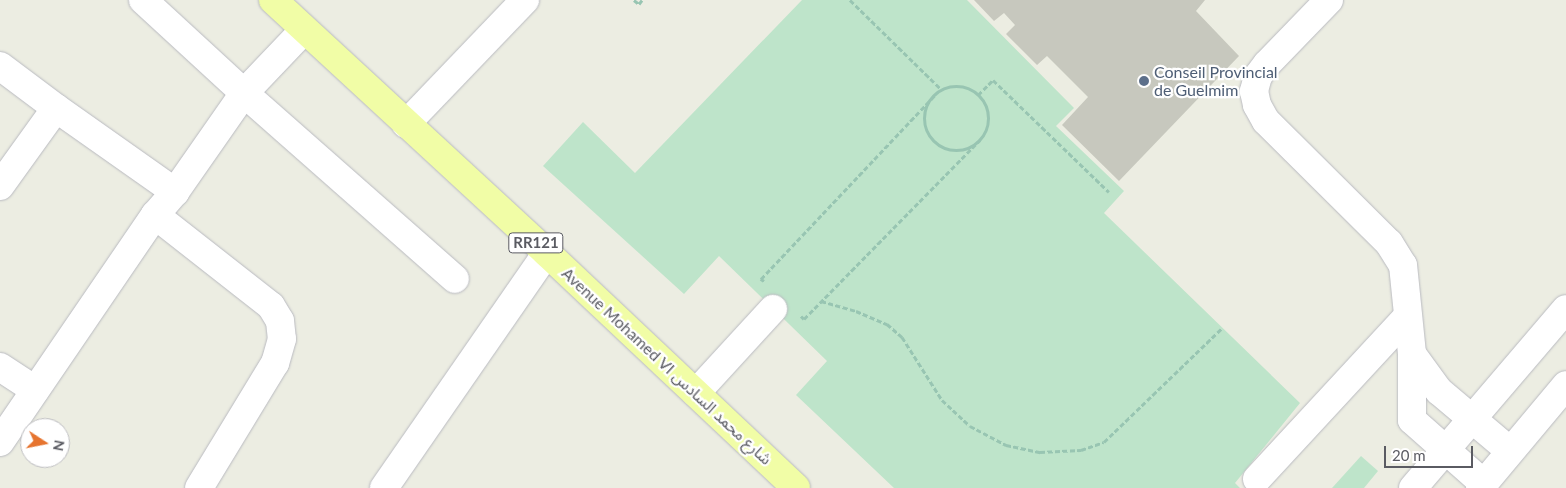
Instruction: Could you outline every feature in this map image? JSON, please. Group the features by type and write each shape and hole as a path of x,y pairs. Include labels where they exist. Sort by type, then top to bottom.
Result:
{"main road":[{"name":"Avenue Mohamed VI شارع محمد السادس","path":"273,0 547,253 796,488"}],"street":[{"path":"143,0 244,93 455,279"},
{"path":"406,124 525,0"},
{"path":"1329,0 1267,64 1258,76 1254,91 1257,106 1266,121 1389,244 1403,265 1412,354 1412,420 1446,450 1481,486 1566,385"},
{"path":"0,442 155,215 175,192 244,93 304,30"},
{"path":"0,66 175,192"},
{"path":"0,186 56,108"},
{"path":"155,215 271,306 280,321 282,339 274,362 199,488"},
{"path":"384,488 547,253"},
{"path":"696,393 779,302"},
{"path":"1413,488 1566,309"},
{"path":"1257,479 1408,316"},
{"path":"1412,354 1439,391 1510,452"},
{"path":"0,368 35,390"}],"path":[{"path":"634,0 638,4 642,0"},
{"path":"850,0 942,90"},
{"path":"978,96 993,80 1109,192"},
{"path":"961,87 978,96 987,110 988,120 980,140 804,319 779,302 761,279 936,94 942,90 961,87"},
{"path":"936,94 925,111 927,132 933,140 941,147 962,150 980,140"},
{"path":"821,301 856,311 887,324 902,337 942,400 970,426 1006,445 1040,452 1082,450 1104,442 1222,328"}],"green space":[{"path":"802,0 967,0 1074,108 1056,126 1124,191 1104,213 1300,403 1235,483 1240,488 894,488 796,395 827,361 719,256 684,294 543,166 583,122 635,173"},
{"path":"1361,456 1378,471 1364,488 1332,488"}],"building":[{"name":"Conseil Provincial de Guelmim","path":"974,0 1205,0 1196,11 1239,56 1119,181 1062,125 1088,97 1047,56 1037,65 1006,34 1015,25 1004,13 994,21"}],"place":[{"name":"Conseil Provincial de Guelmim","path":"1144,81"}]}
